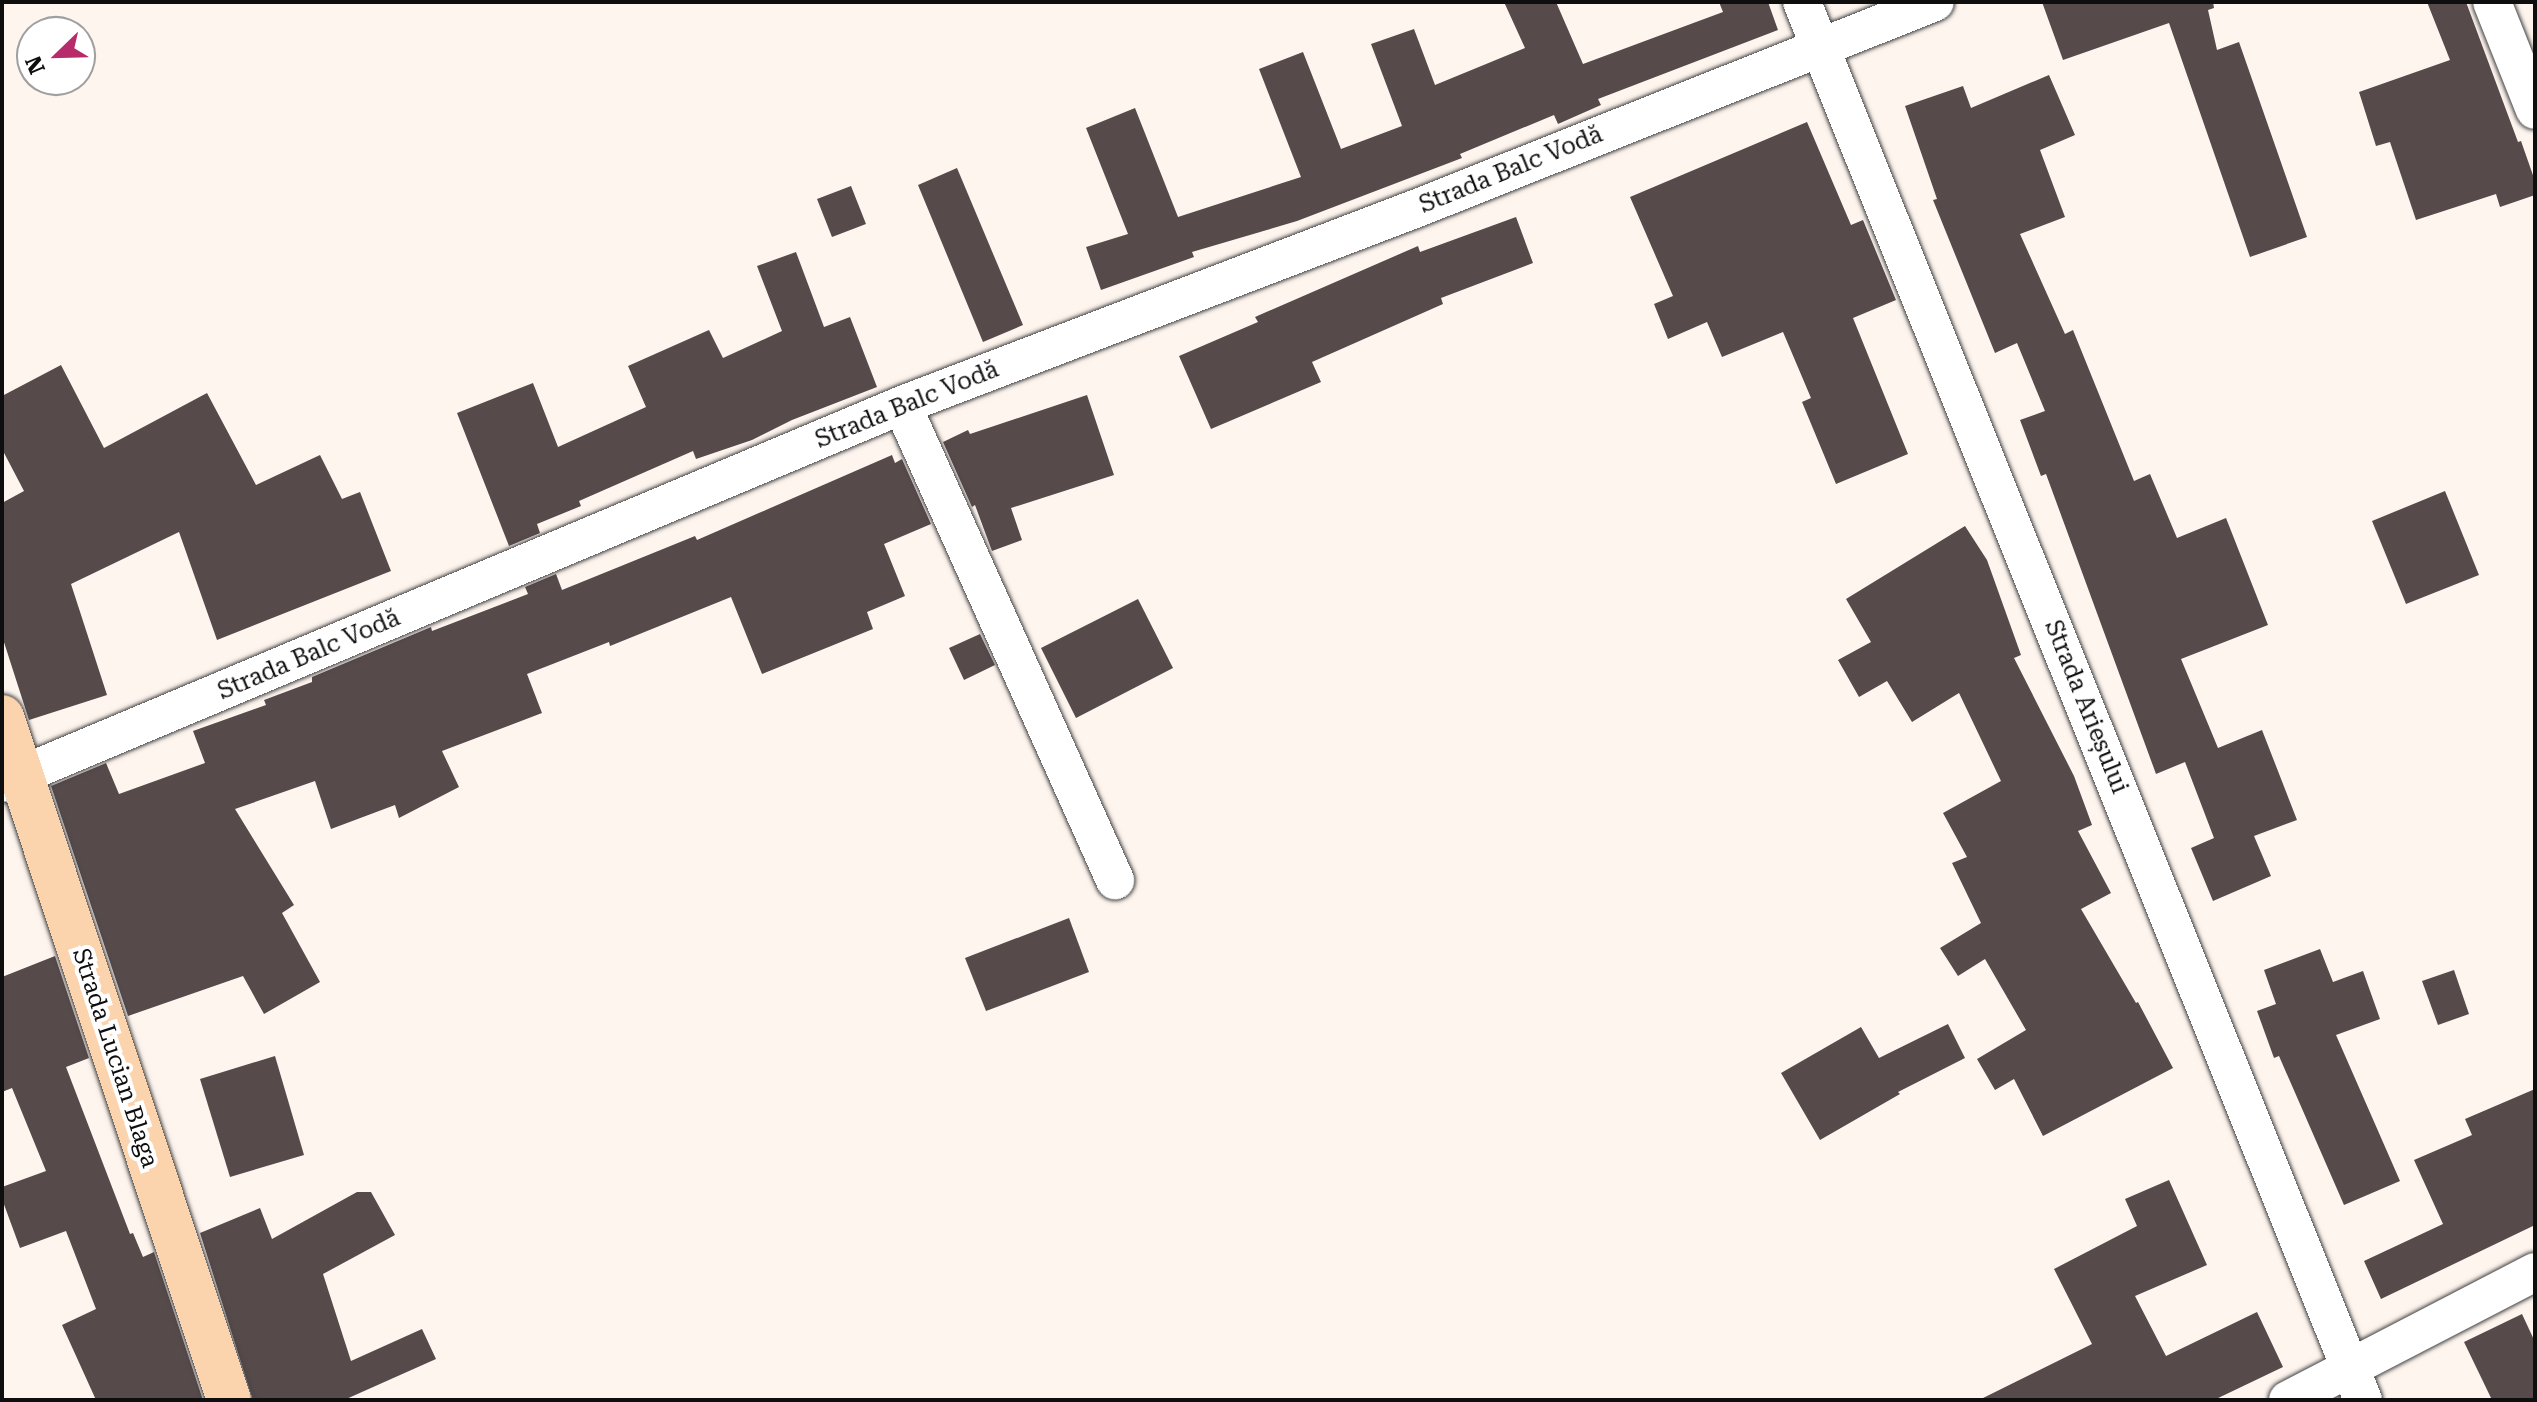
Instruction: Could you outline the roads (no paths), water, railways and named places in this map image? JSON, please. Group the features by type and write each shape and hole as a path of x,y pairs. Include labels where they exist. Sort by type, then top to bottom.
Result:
{"street":[{"path":"1802,2 1821,47"},
{"name":"Strada Balc Vodă","path":"12,779 902,405 1420,207 1935,2"},
{"path":"2492,2 2535,110"},
{"name":"Strada Arieșului","path":"1821,47 2357,1384"},
{"path":"902,405 1115,880"},
{"name":"Strada Lucian Blaga","path":"2,717 12,779 229,1400"},
{"path":"2288,1400 2357,1384 2535,1272"}]}
